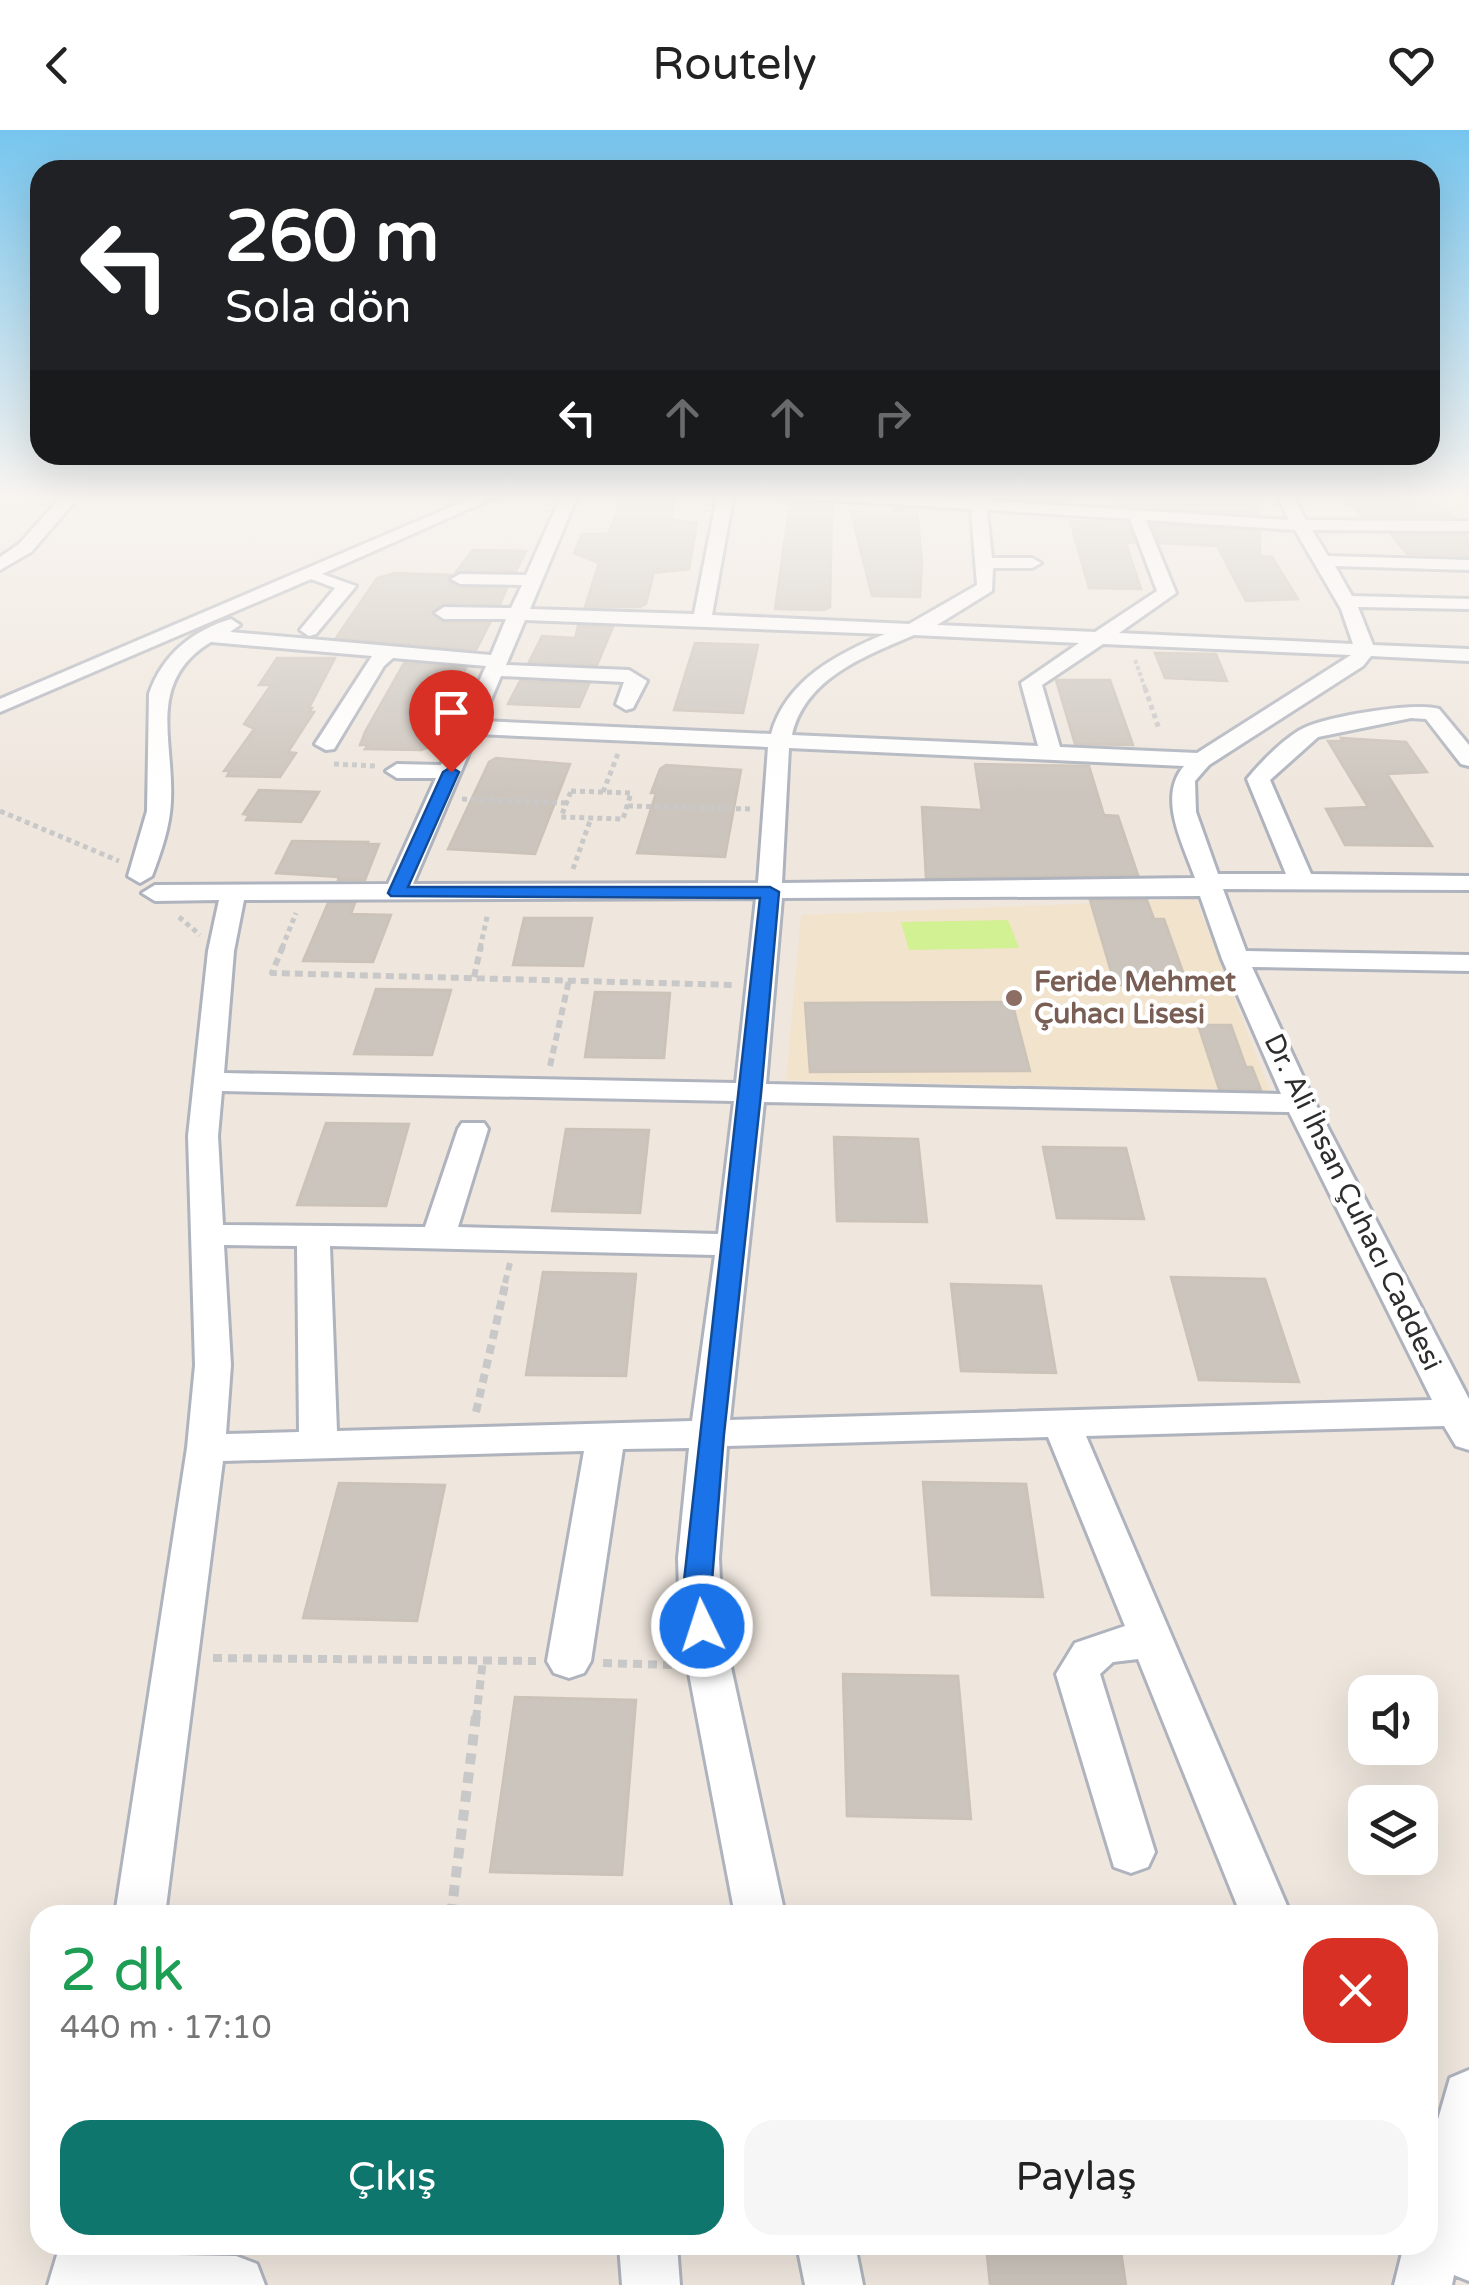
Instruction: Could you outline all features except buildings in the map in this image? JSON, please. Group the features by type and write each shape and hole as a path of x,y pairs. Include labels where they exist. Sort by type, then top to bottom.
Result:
{"street":[{"path":"0,706 261,593"},
{"path":"297,593 207,636 171,666 159,705 157,830 148,884 233,893 397,893 770,892 1301,881 1469,883"},
{"path":"310,630 341,593"},
{"path":"397,893 527,593"},
{"path":"702,620 707,593"},
{"path":"758,1905 710,1666 698,1581 710,1434 751,1094 770,892 778,741 788,712 813,682 850,658 979,593"},
{"path":"1051,753 1032,683 1162,600 1166,593"},
{"path":"1339,593 1366,651"},
{"path":"1344,601 1469,604"},
{"path":"444,613 702,620 1469,654"},
{"path":"168,632 629,676 637,680 626,704"},
{"path":"471,727 1200,760 1356,662 1366,651"},
{"path":"326,744 376,663 386,654"},
{"path":"1301,881 1258,779 1312,732 1411,712 1432,713 1469,760"},
{"name":"Dr. Ali İhsan Çuhacı Caddesi","path":"1200,760 1184,780 1182,796 1206,885 1235,959 1300,1104 1465,1421"},
{"path":"397,771 451,772"},
{"path":"141,1905 206,1448 213,1364 202,1136 221,950 233,893"},
{"path":"1235,959 1469,963"},
{"path":"206,1082 1300,1104"},
{"path":"438,1237 473,1128"},
{"path":"209,1236 516,1238 733,1245"},
{"path":"313,1236 318,1442"},
{"path":"206,1448 1062,1424 1465,1421"},
{"path":"1062,1424 1262,1905"},
{"path":"569,1661 606,1436"},
{"path":"1131,1852 1078,1674 1082,1661 1092,1652 1152,1641"},
{"path":"1439,2251 1469,2097"},
{"path":"649,2255 651,2285"},
{"path":"828,2255 834,2285"},
{"path":"81,2271 236,2285"}],"path":[{"path":"1128,640 1158,729"},
{"path":"603,792 625,734"},
{"path":"571,791 603,792 631,793 623,819 560,817 571,791"},
{"path":"440,798 566,803"},
{"path":"628,806 774,810"},
{"path":"567,892 591,818"},
{"path":"474,978 492,892"},
{"path":"304,893 272,972 761,985"},
{"path":"545,1088 569,980"},
{"path":"470,1438 516,1238"},
{"path":"177,1658 710,1666"},
{"path":"452,1905 483,1660"}],"shaded area":[{"name":"Feride Mehmet Çuhacı Lisesi","path":"1196,899 1270,1091 786,1080 801,915"}],"green space":[{"path":"1008,920 1019,948 909,950 901,922"}],"place":[{"name":"Feride Mehmet Çuhacı Lisesi","path":"1014,998"}],"route":[{"path":"451,772 397,893 770,892 751,1094 710,1434 698,1581 702,1626"}]}
